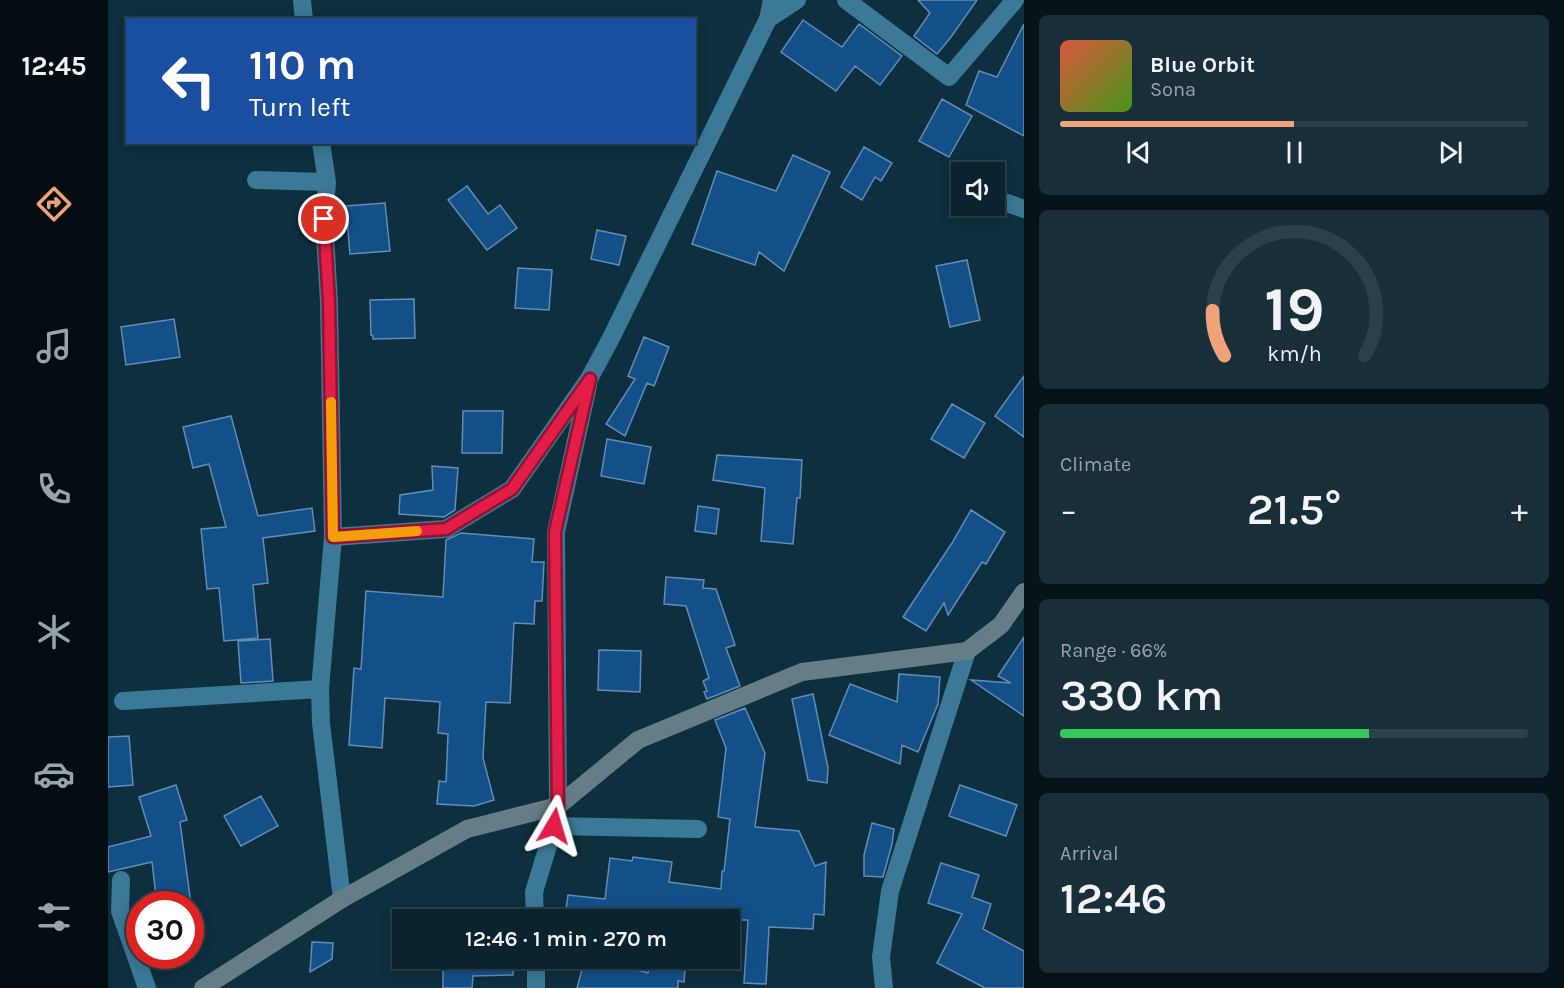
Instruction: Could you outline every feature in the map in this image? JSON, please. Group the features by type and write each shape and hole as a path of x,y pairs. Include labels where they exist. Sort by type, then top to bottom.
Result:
{"street":[{"path":"302,0 304,18"},
{"path":"333,537 446,529 512,489 590,379 768,20 772,0"},
{"path":"768,20 798,0"},
{"path":"846,0 949,77 1015,0"},
{"path":"321,144 327,182 324,219 329,302 333,537 320,689 321,723 342,899"},
{"path":"256,180 327,182"},
{"path":"1005,202 1024,209"},
{"path":"535,909 534,892 558,806 555,532 590,379"},
{"path":"203,988 342,899 468,829 558,806 638,740 802,672 967,651 1001,625 1024,592"},
{"path":"884,988 881,957 890,891 967,651"},
{"path":"123,701 320,689"},
{"path":"554,826 698,830"},
{"path":"121,880 120,910 147,988"},
{"path":"536,969 536,988"}],"building":[{"path":"918,0 977,0 937,54 914,36 930,13"},
{"path":"803,20 842,47 859,24 902,56 880,85 855,66 836,91 781,52"},
{"path":"1024,24 1024,136 966,105 979,71 997,77"},
{"path":"942,99 972,116 949,157 919,141"},
{"path":"864,147 892,163 881,181 875,177 862,200 841,187"},
{"path":"793,155 830,172 784,271 759,252 755,265 692,244 717,171 776,191"},
{"path":"467,186 488,214 500,205 517,228 487,250 448,200"},
{"path":"385,203 390,251 350,254 346,206"},
{"path":"597,230 626,236 619,265 591,259"},
{"path":"967,260 980,320 950,327 936,266"},
{"path":"518,268 552,270 549,310 515,308"},
{"path":"414,299 415,338 373,339 370,300"},
{"path":"174,319 180,357 126,365 121,327"},
{"path":"644,337 669,347 654,386 647,383 625,436 606,424 635,379 628,376"},
{"path":"1024,376 1024,437 995,416"},
{"path":"952,404 985,423 964,458 931,439"},
{"path":"463,411 503,411 502,453 462,453"},
{"path":"231,416 258,516 312,508 315,531 263,538 268,583 253,585 258,638 224,641 219,588 207,589 201,529 226,527 209,464 193,468 183,427"},
{"path":"607,439 651,447 644,484 601,476"},
{"path":"717,455 802,460 800,498 797,498 793,544 761,541 765,488 713,480"},
{"path":"432,466 458,468 455,510 444,517 399,514 400,495 433,490"},
{"path":"698,506 719,509 716,534 695,531"},
{"path":"971,510 1005,532 986,564 982,562 948,615 944,603 926,631 903,617"},
{"path":"461,533 534,539 532,562 544,562 542,601 535,601 534,624 514,623 510,703 486,702 483,758 494,800 474,806 437,804 439,781 446,782 448,734 438,733 440,702 385,698 382,748 349,745 354,668 361,669 366,591 443,597 446,540"},
{"path":"666,577 704,580 703,588 716,589 735,645 726,648 740,686 707,699 703,681 709,678 686,606 664,604"},
{"path":"1024,637 1024,716 971,680 1011,683 998,676"},
{"path":"270,639 273,681 241,683 238,641"},
{"path":"599,650 641,651 640,692 598,690"},
{"path":"899,674 940,677 938,704 918,752 902,745 900,764 829,735 850,684 897,702"},
{"path":"813,694 828,768 827,783 808,780 792,699"},
{"path":"745,708 765,753 755,827 799,831 815,866 826,862 824,915 814,914 813,929 769,927 766,984 744,983 748,920 740,920 740,909 566,909 568,895 605,899 610,858 632,861 633,857 672,862 669,882 721,889 730,819 718,817 726,748 715,720"},
{"path":"129,736 133,785 108,787 108,737"},
{"path":"176,785 187,820 180,822 189,891 155,891 152,862 108,872 108,847 151,836 139,797"},
{"path":"960,785 1017,805 1006,836 949,816"},
{"path":"261,796 278,826 241,846 224,816"},
{"path":"872,823 894,829 883,877 864,876 864,855"},
{"path":"941,863 979,875 972,897 991,904 983,929 1024,951 1024,988 985,988 937,963 962,914 928,903"},
{"path":"312,942 333,943 332,959 310,972"},
{"path":"443,969 513,969 513,975 473,976 472,988 443,988"},
{"path":"582,969 635,969 648,973 649,969 685,969 684,982 678,981 678,988 577,988"}],"slow traffic":[{"path":"331,402 333,537 417,531"}],"route":[{"path":"324,219 329,302 333,537 446,529 512,489 590,379 555,532 558,806 554,826"}]}
